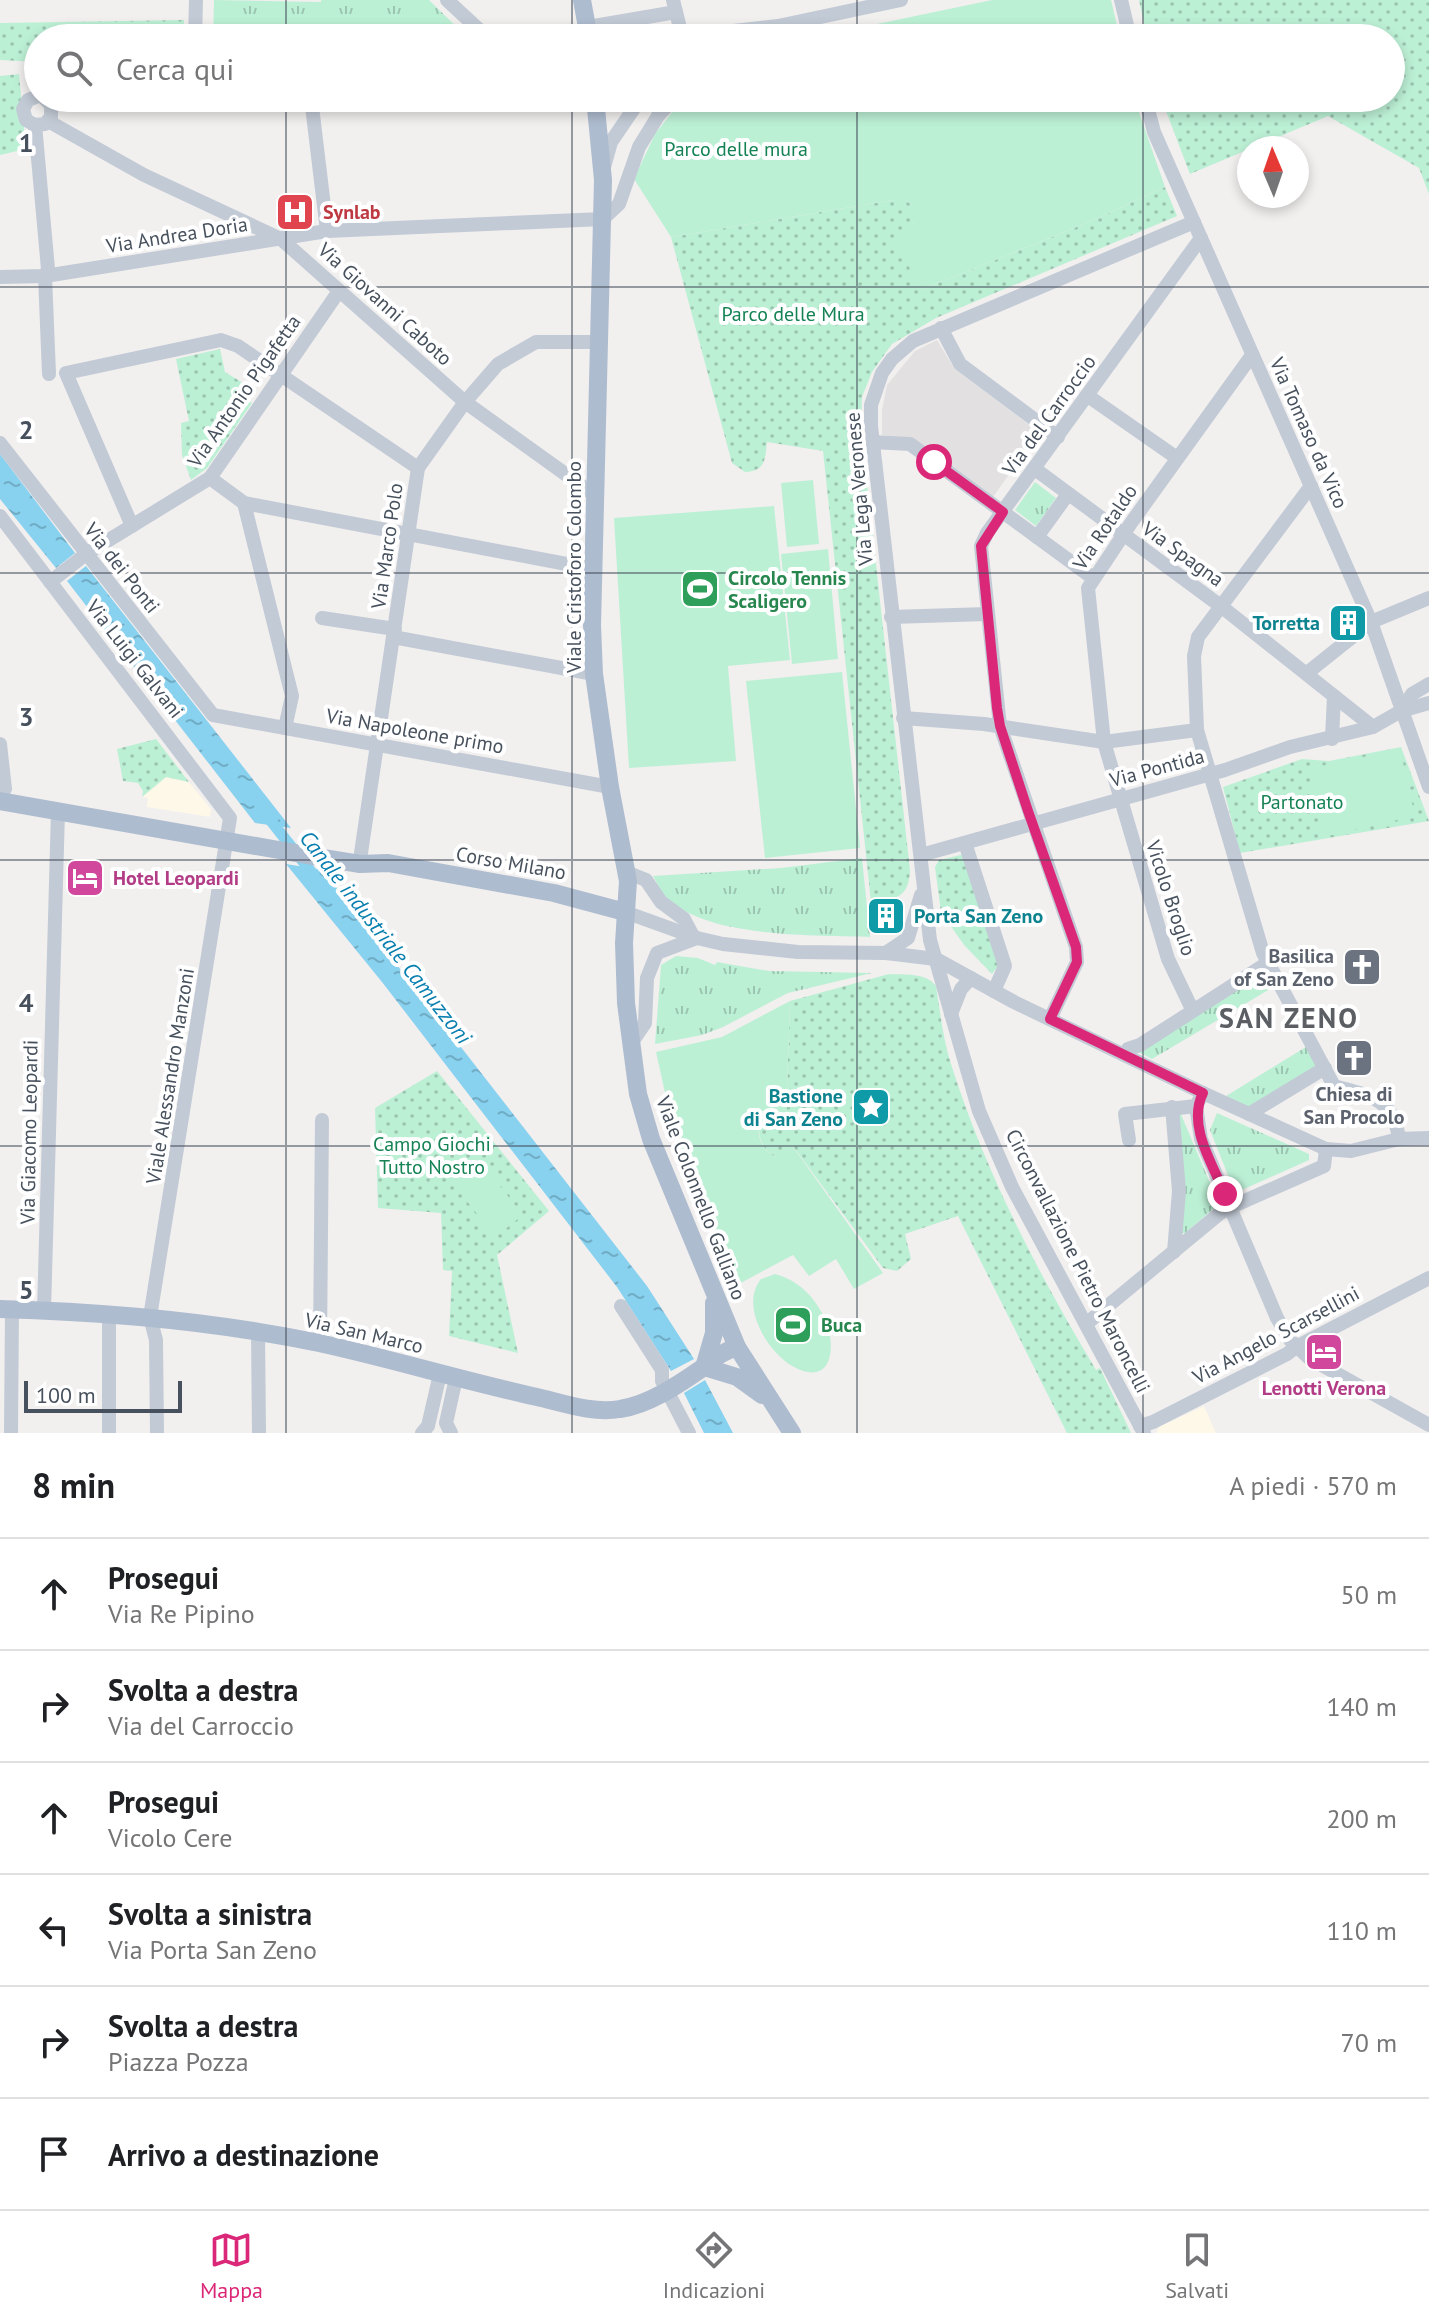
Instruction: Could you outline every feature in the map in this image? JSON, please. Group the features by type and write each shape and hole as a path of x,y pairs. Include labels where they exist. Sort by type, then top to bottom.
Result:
{"main road":[{"path":"582,0 586,24"},
{"name":"Viale Cristoforo Colombo","path":"597,112 603,169 603,219 593,569 594,674 626,872 628,890 625,912"},
{"name":"Corso Milano","path":"2,792 58,811 229,835"},
{"name":"Corso Milano","path":"2,792 313,850 361,853 388,863 554,893 625,912"},
{"name":"Corso Milano","path":"313,850 360,864 388,863"},
{"name":"Viale Colonnello Galliano","path":"625,912 625,990 630,1045 638,1094 651,1139 737,1347 792,1433"},
{"path":"714,1294 714,1333 703,1367 737,1377 775,1407"},
{"name":"Via San Marco","path":"6,1309 150,1317 258,1332 605,1410 635,1406 670,1388 720,1353 737,1347"}],"street":[{"path":"195,24 196,0"},
{"path":"447,0 473,24"},
{"path":"787,24 901,0"},
{"path":"1121,0 1127,24"},
{"path":"615,24 675,6"},
{"path":"24,107 26,120 42,123"},
{"path":"49,374 42,123 52,112"},
{"path":"313,112 327,231"},
{"name":"Viale Cristoforo Colombo","path":"603,169 611,142 631,112"},
{"path":"603,219 619,204 639,147 662,112"},
{"name":"Via Tomaso da Vico","path":"1149,112 1154,132 1371,622 1429,787"},
{"name":"Via Giovanni Caboto","path":"42,123 281,239 465,402 596,496"},
{"name":"Via Andrea Doria","path":"0,277 45,276 327,231 603,219"},
{"name":"Via Lega Veronese","path":"923,886 922,870 928,852 903,718 872,442 871,405 882,373 892,359 913,341 1194,222"},
{"name":"Via del Carroccio","path":"1050,1019 1077,962 1076,947 1000,726 981,546 1201,238"},
{"name":"Via Antonio Pigafetta","path":"53,580 84,556 210,478 339,291"},
{"path":"941,328 960,364 1058,437"},
{"path":"132,526 66,373 221,340 238,346 418,468"},
{"name":"Via Marco Polo","path":"361,853 418,468 465,402 498,364 536,342 600,342"},
{"name":"Via Rotaldo","path":"1119,798 1104,742 1088,588 1122,535 1252,355"},
{"path":"1088,396 1177,458"},
{"path":"872,442 910,444 1093,578"},
{"name":"Via dei Ponti","path":"0,443 84,556 213,715"},
{"name":"Via Spagna","path":"1035,469 1222,607 1373,727"},
{"path":"210,478 244,503 593,569"},
{"path":"1311,486 1198,637 1194,656 1197,730 1267,961 1334,1086 1377,1098 1398,1131"},
{"path":"1037,537 1068,494"},
{"path":"244,503 292,696 285,728"},
{"name":"Via Luigi Galvani","path":"0,516 53,580 200,775 230,818 229,835"},
{"path":"1307,673 1371,622 1429,598"},
{"path":"891,617 987,614"},
{"name":"Via Marco Polo","path":"322,618 394,633"},
{"path":"394,633 594,674"},
{"name":"Via Pontida","path":"1401,711 1412,694 1429,684"},
{"path":"1332,739 1334,696"},
{"name":"Via Pontida","path":"928,852 1211,774 1290,747 1373,727 1401,711 1429,703"},
{"name":"Via Napoleone primo","path":"213,715 610,787"},
{"path":"903,718 1000,726 1104,742 1197,730"},
{"path":"1411,736 1429,742"},
{"path":"0,744 2,792"},
{"name":"Vicolo Broglio","path":"1119,798 1168,959 1191,1007"},
{"name":"Via Giacomo Leopardi","path":"44,1311 58,811"},
{"name":"Viale Alessandro Manzoni","path":"157,1433 156,1340 150,1317 229,835"},
{"path":"965,843 1005,966 994,991"},
{"path":"626,872 646,880 661,902 684,919 695,937"},
{"path":"886,953 908,938 923,886"},
{"name":"Circonvallazione Pietro Maroncelli","path":"923,886 930,940 979,1111 1012,1187 1142,1430"},
{"path":"625,912 695,937 750,948 886,953 936,959 1199,1100 1249,1114 1326,1149 1351,1151 1398,1131 1429,1138"},
{"path":"630,1045 645,1023 647,978 657,953 695,937"},
{"path":"1128,1049 1140,1045 1267,961"},
{"path":"951,1014 961,989 971,978"},
{"path":"1249,1114 1324,1065"},
{"path":"1129,1140 1125,1114 1199,1100"},
{"path":"1199,1100 1201,1139 1277,1318 1296,1347 1309,1358 1429,1425"},
{"path":"1172,1107 1179,1191 1174,1252"},
{"path":"320,1344 322,1120"},
{"path":"1086,1324 1231,1207 1324,1166 1326,1149"},
{"name":"Via Angelo Scarsellini","path":"1142,1430 1429,1278"},
{"path":"621,1306 662,1370 662,1381 670,1388 689,1433"},
{"path":"6,1309 11,1433"},
{"path":"109,1314 109,1433"},
{"path":"258,1332 259,1433"},
{"path":"448,1376 449,1428 425,1430 448,1376"}],"shaded area":[{"path":"937,340 954,368 1039,432 993,497 912,438 882,435 882,410 887,385 915,351"},
{"path":"166,777 189,782 211,809 210,817 147,807 148,798 142,797"},
{"path":"1204,1406 1216,1433 1156,1433 1159,1427"}],"green space":[{"path":"214,0 429,0 454,24 213,24"},
{"path":"992,0 1111,0 1117,24 877,24"},
{"path":"1139,0 1429,0 1429,194 1419,168 1328,116 1280,136 1237,136 1237,154 1190,174 1166,112 1405,112 1405,24 1144,24"},
{"path":"184,20 184,24 24,24 24,61 0,60 0,23"},
{"path":"19,74 26,149 0,155 0,76"},
{"name":"Parco delle mura","path":"672,112 1139,112 1165,187 1089,222 921,290 894,238 914,222 914,207 906,200 671,237 634,179 655,134"},
{"name":"Parco delle Mura","path":"1165,187 1177,216 936,318 892,344 872,372 862,397 861,430 910,870 904,892 887,900 871,902 823,451 767,442 761,467 745,472 732,463 671,237 906,200 914,207 912,225 921,290 1089,222"},
{"path":"220,349 225,372 243,383 237,392 252,403 207,468 191,480 182,455 181,423 189,421 176,359"},
{"path":"813,480 819,544 787,547 781,483"},
{"path":"1035,482 1056,498 1036,526 1015,510"},
{"name":"Circolo Tennis Scaligero","path":"774,506 790,660 728,666 736,761 629,768 614,518"},
{"path":"828,549 838,659 792,664 781,554"},
{"path":"842,672 860,848 765,858 746,681"},
{"path":"156,739 189,782 166,777 142,797 143,791 138,783 123,781 117,749"},
{"name":"Partonato","path":"1401,747 1429,821 1240,853 1223,787 1302,759 1329,761"},
{"path":"1400,749 1415,816 1323,837 1308,769"},
{"path":"965,854 999,965 992,974 964,945 941,912 935,867 939,860"},
{"path":"862,858 870,937 759,931 701,919 679,907 662,892 653,876 781,868"},
{"path":"676,956 698,958 715,965 717,962 769,971 872,973 788,993 723,1027 702,1035 655,1044 661,965"},
{"path":"1261,969 1270,989 1152,1059 1135,1050"},
{"path":"889,974 921,976 936,986 951,1064 997,1183 1054,1296 1096,1370 1100,1368 1131,1433 1067,1433 958,1216 905,1234 911,1259 897,1271 883,1268 792,1145 775,1157 764,1146 759,1121 786,1119 790,1001"},
{"path":"790,1001 786,1119 759,1121 759,1137 766,1150 775,1157 791,1144 883,1273 854,1289 836,1259 809,1276 793,1255 737,1285 672,1124 656,1052 722,1037"},
{"path":"1306,1047 1318,1065 1251,1108 1226,1096"},
{"name":"Campo Giochi Tutto Nostro","path":"437,1071 549,1211 497,1255 518,1353 449,1336 452,1271 443,1270 441,1213 378,1208 375,1108"},
{"path":"1176,1112 1180,1112 1219,1204 1185,1233 1181,1233"},
{"path":"1217,1113 1309,1154 1309,1160 1235,1193 1210,1130"},
{"path":"480,1161 523,1215 495,1237 452,1182"},
{"name":"Buca","path":"775,1274 791,1280 804,1290 824,1317 831,1350 829,1360 817,1372 807,1372 784,1360 760,1328 753,1302 755,1290 761,1279"}],"water":[{"path":"0,454 75,553 56,568 0,499"},
{"path":"86,566 291,828 255,823 67,581"},
{"path":"286,864 323,870 647,1286 694,1359 671,1371 617,1287 382,982"},
{"path":"705,1380 733,1433 704,1433 684,1393"}],"waterway":[{"name":"Canale industriale Camuzzoni","path":"267,816 316,878"}],"place":[{"name":"Synlab","path":"295,212"},
{"name":"Circolo Tennis Scaligero","path":"700,589"},
{"name":"Torretta","path":"1348,623"},
{"name":"Hotel Leopardi","path":"85,878"},
{"name":"Porta San Zeno","path":"886,916"},
{"name":"Basilica of San Zeno","path":"1362,967"},
{"name":"Chiesa di San Procolo","path":"1354,1058"},
{"name":"Bastione di San Zeno","path":"871,1107"},
{"name":"Buca","path":"793,1325"},
{"name":"Lenotti Verona","path":"1324,1352"}],"district":[{"name":"SAN ZENO","path":"1289,1018"}],"route":[{"path":"934,462 1003,512 981,546 1000,726 1076,947 1077,962 1050,1019 1203,1093 1196,1106 1201,1139 1225,1194"}]}
